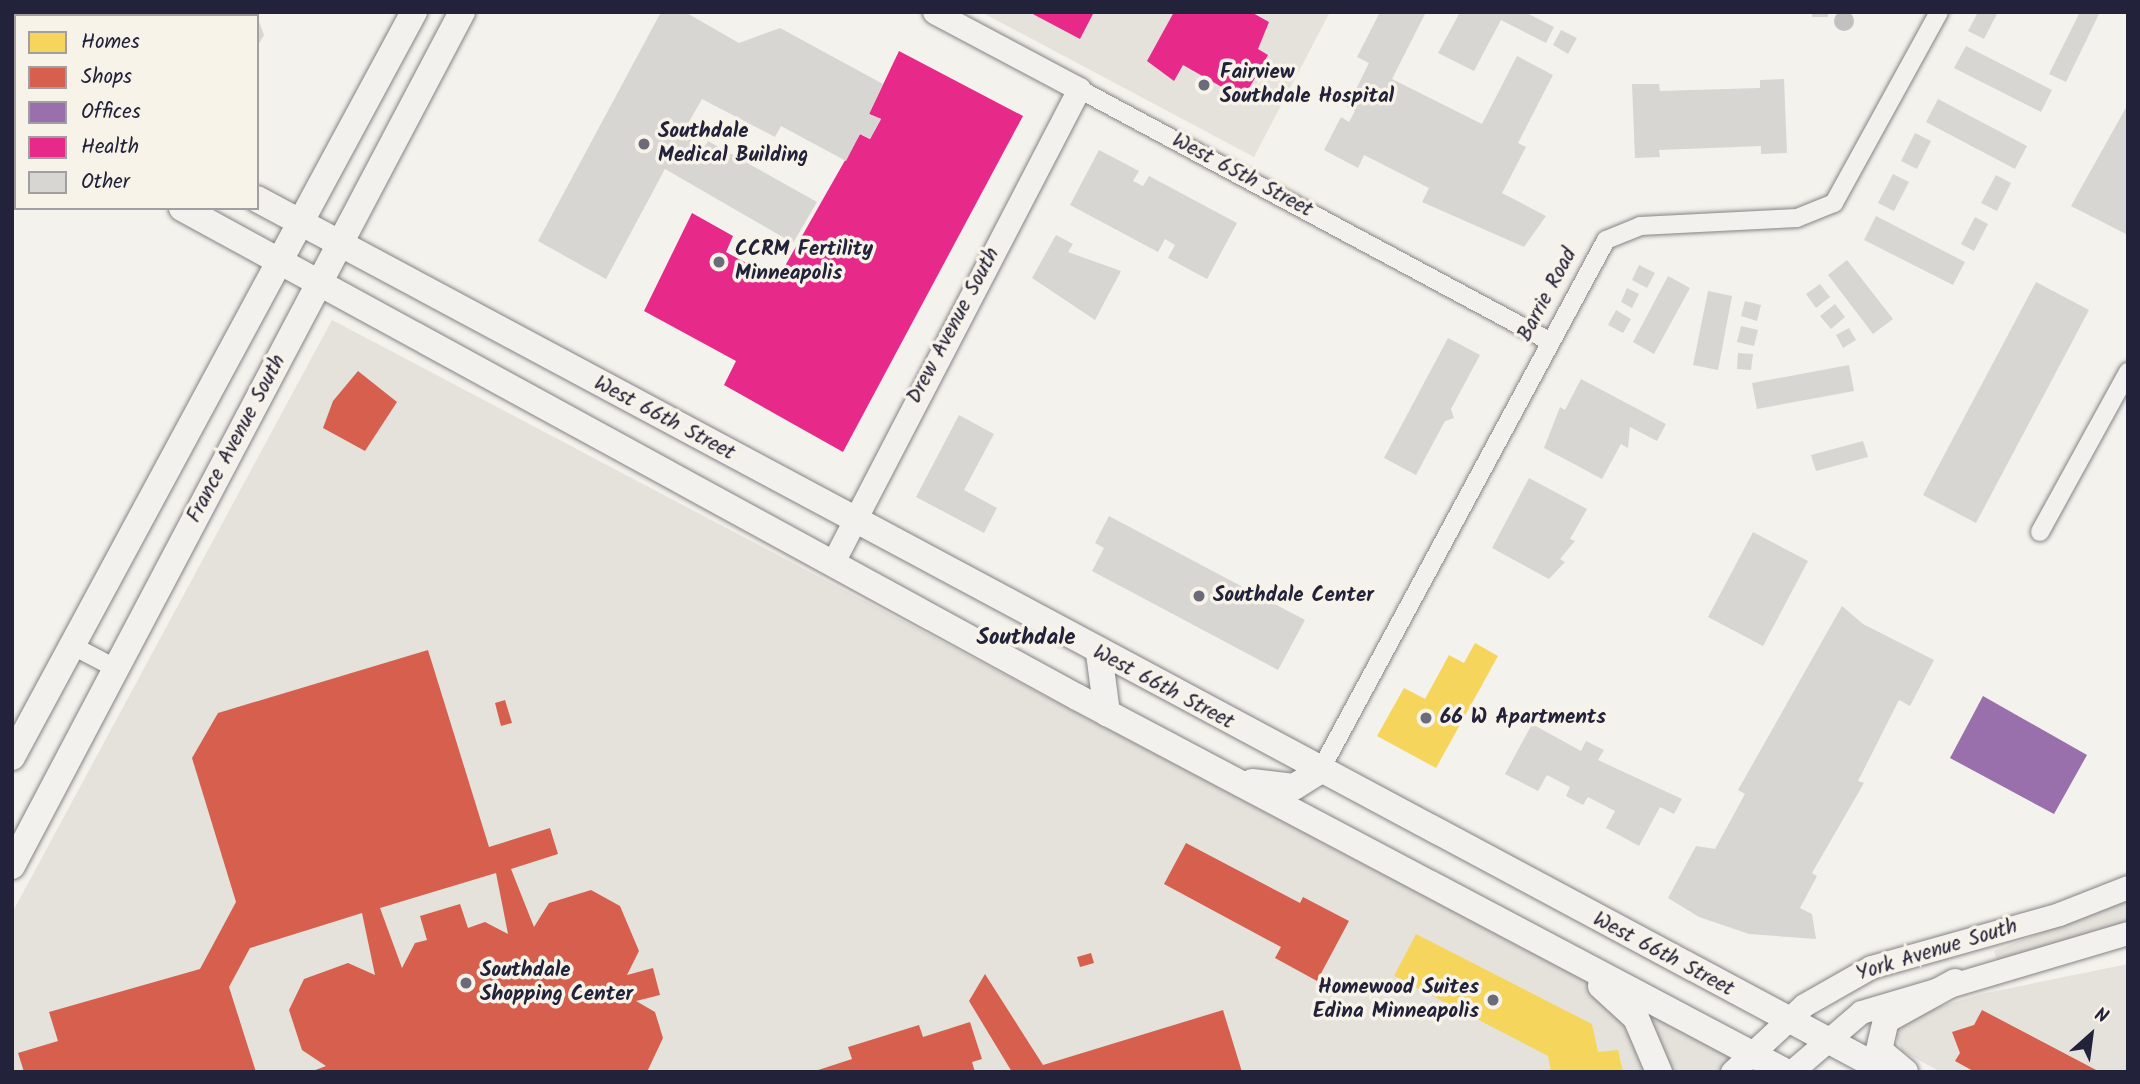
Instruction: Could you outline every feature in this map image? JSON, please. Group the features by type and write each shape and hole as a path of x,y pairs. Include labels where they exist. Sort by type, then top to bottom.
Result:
{"main road":[{"name":"France Avenue South","path":"12,757 284,262 414,12"},
{"name":"France Avenue South","path":"12,866 462,12"},
{"name":"West 66th Street","path":"259,200 1098,653 1887,1072"},
{"path":"185,210 321,280 832,564 1107,713 1788,1072"},
{"path":"1098,653 1107,713"},
{"path":"1227,777 1280,789 1307,784 1320,771"},
{"path":"1574,961 1636,1018 1659,1072"},
{"path":"1905,1072 1879,1050 1886,1020 1967,979"}],"street":[{"name":"West 65th Street","path":"934,12 1549,341"},
{"name":"Barrie Road","path":"1320,771 1595,254 1622,230 1797,218 1834,203 1939,12"},
{"name":"Drew Avenue South","path":"832,564 1079,89"},
{"path":"2040,532 2128,372"},
{"path":"73,646 115,668"},
{"name":"York Avenue South","path":"1732,1072 1749,1051 1786,1019 1871,967 2059,914 2128,887"},
{"name":"York Avenue South","path":"1788,1072 1824,1039 1861,1012 2128,933"}],"shaded area":[{"path":"1844,11 1851,14 1854,21 1851,28 1844,31 1837,28 1834,21 1837,14"},
{"name":"Fairview Southdale Hospital","path":"981,12 1330,12 1254,157"},
{"path":"332,320 1758,1072 12,1072 12,913"},
{"path":"2128,899 2128,924 1997,961 1994,951"},
{"path":"2128,964 2128,1072 1941,1072 1902,1051 1895,1034 1903,1018 1981,994"}],"building: Homes":[{"name":"66 W Apartments","path":"1475,643 1498,656 1436,768 1377,736 1404,688 1425,699 1449,655 1464,663"},
{"name":"Homewood Suites Edina Minneapolis","path":"1416,934 1592,1024 1598,1052 1618,1050 1623,1072 1551,1072 1548,1056 1394,976"}],"building: Shops":[{"path":"358,371 397,402 365,451 323,428 333,401"},
{"path":"428,650 489,847 550,828 558,854 511,869 534,927 549,903 591,890 620,906 639,951 627,975 653,968 660,995 636,1001 655,1012 663,1038 647,1072 310,1072 326,1066 302,1050 289,1010 304,979 348,963 375,975 362,913 250,948 229,987 256,1072 24,1072 18,1053 58,1041 49,1012 200,969 236,902 192,758 218,713","holes":["496,873 508,934 485,922 468,928 460,904 420,916 427,940 415,943 402,968 380,908"]},
{"path":"505,700 512,723 501,726 495,703"},
{"path":"1186,843 1300,903 1303,897 1349,921 1317,981 1275,958 1281,947 1164,884"},
{"path":"1091,953 1094,963 1080,967 1077,957"},
{"path":"985,974 1043,1065 1223,1010 1242,1072 1012,1072 969,1001"},
{"path":"1982,1010 2100,1072 1975,1072 1955,1061 1960,1053 1952,1032 1974,1025"},
{"path":"970,1022 982,1059 972,1062 975,1072 812,1072 852,1059 848,1047 919,1025 923,1037"}],"building: Offices":[{"path":"1983,696 2087,755 2054,814 1950,758"}],"building: Health":[{"path":"1029,12 1094,12 1080,39"},
{"path":"1174,12 1251,12 1269,22 1258,49 1268,55 1243,99 1183,65 1174,81 1147,61"},
{"path":"899,51 1023,116 843,452 724,385 736,361 644,311 692,213 733,236 726,252 777,280 860,134 870,139 881,119 869,114"}],"building: Other":[{"path":"175,12 256,14 178,14"},
{"name":"Southdale Medical Building","path":"661,12 685,12 739,43 780,28 883,84 869,114 881,119 870,139 860,134 846,161 781,126 775,137 702,99 682,134 705,146 708,141 817,202 793,243 665,169 606,279 538,241"},
{"path":"1380,12 1426,12 1392,79 1482,124 1517,56 1553,75 1518,143 1526,147 1502,193 1546,216 1524,247 1422,202 1429,188 1364,155 1358,168 1324,150 1341,117 1349,122 1355,111 1347,107 1369,63 1357,57"},
{"path":"1460,12 1525,12 1554,27 1546,43 1501,20 1474,71 1438,53"},
{"path":"1812,12 1828,12 1828,17 1812,17"},
{"path":"1978,12 1998,12 1984,39 1968,31"},
{"path":"2080,12 2100,12 2066,82 2049,74"},
{"path":"259,21 264,35 259,44"},
{"path":"1561,30 1577,38 1568,54 1553,45"},
{"path":"1966,46 2052,90 2041,112 1954,68"},
{"path":"1784,79 1787,153 1761,154 1761,146 1659,150 1660,157 1635,158 1632,84 1659,84 1660,91 1760,88 1760,80"},
{"path":"1938,99 2027,146 2015,169 1926,122"},
{"path":"2128,104 2128,235 2071,206"},
{"path":"1915,133 1931,141 1917,169 1901,161"},
{"path":"1099,150 1139,171 1133,181 1143,186 1149,176 1237,223 1207,279 1168,258 1175,245 1165,239 1158,252 1070,205"},
{"path":"1893,174 1909,182 1894,211 1878,203"},
{"path":"1996,175 2011,183 1997,211 1981,203"},
{"path":"1876,216 1965,262 1953,285 1864,240"},
{"path":"1975,217 1988,224 1974,251 1961,244"},
{"path":"1056,235 1073,244 1068,252 1121,271 1095,320 1032,278"},
{"path":"1847,260 1893,319 1873,334 1828,275"},
{"path":"1639,265 1655,273 1647,288 1632,280"},
{"path":"1668,276 1690,288 1654,354 1633,342"},
{"path":"2036,282 2089,310 1976,523 1923,495"},
{"path":"1820,284 1830,297 1816,308 1806,294"},
{"path":"1627,288 1639,294 1632,308 1621,302"},
{"path":"1708,291 1732,296 1718,370 1693,365"},
{"path":"1745,301 1761,305 1757,321 1741,316"},
{"path":"1835,304 1845,317 1831,329 1820,316"},
{"path":"1616,310 1631,319 1623,333 1608,325"},
{"path":"1741,326 1758,330 1754,346 1737,342"},
{"path":"1849,328 1856,340 1843,348 1836,335"},
{"path":"1448,338 1480,355 1451,409 1454,418 1445,421 1416,475 1384,458"},
{"path":"1738,353 1753,354 1751,370 1737,369"},
{"path":"1849,365 1854,391 1757,409 1752,383"},
{"path":"1581,379 1666,424 1657,441 1630,427 1628,448 1621,444 1602,479 1544,448 1560,407 1565,410"},
{"path":"959,415 994,434 964,490 997,508 984,533 916,497"},
{"path":"1863,441 1868,457 1816,471 1811,455"},
{"path":"1529,478 1587,509 1570,539 1575,541 1560,559 1565,562 1549,579 1492,548"},
{"name":"Southdale Center","path":"1109,516 1305,620 1278,670 1092,571 1104,548 1095,543"},
{"path":"1753,532 1808,561 1763,646 1708,617"},
{"path":"1842,606 1863,624 1934,660 1910,706 1899,700 1858,781 1864,783 1812,873 1817,876 1800,908 1812,914 1816,939 1749,934 1699,917 1668,898 1696,846 1715,849 1745,794 1738,790"},
{"path":"1532,724 1581,751 1586,741 1604,750 1598,760 1682,799 1674,814 1660,807 1639,846 1606,828 1615,811 1588,797 1583,805 1566,796 1570,787 1547,775 1538,791 1505,774"}],"place":[{"name":"Fairview Southdale Hospital","path":"1204,85"},
{"name":"Southdale Medical Building","path":"644,144"},
{"name":"CCRM Fertility Minneapolis","path":"719,262"},
{"name":"Southdale Center","path":"1199,596"},
{"name":"66 W Apartments","path":"1426,718"},
{"name":"Southdale Shopping Center","path":"466,983"},
{"name":"Homewood Suites Edina Minneapolis","path":"1493,1000"}],"district":[{"name":"Southdale","path":"1026,638"}]}
